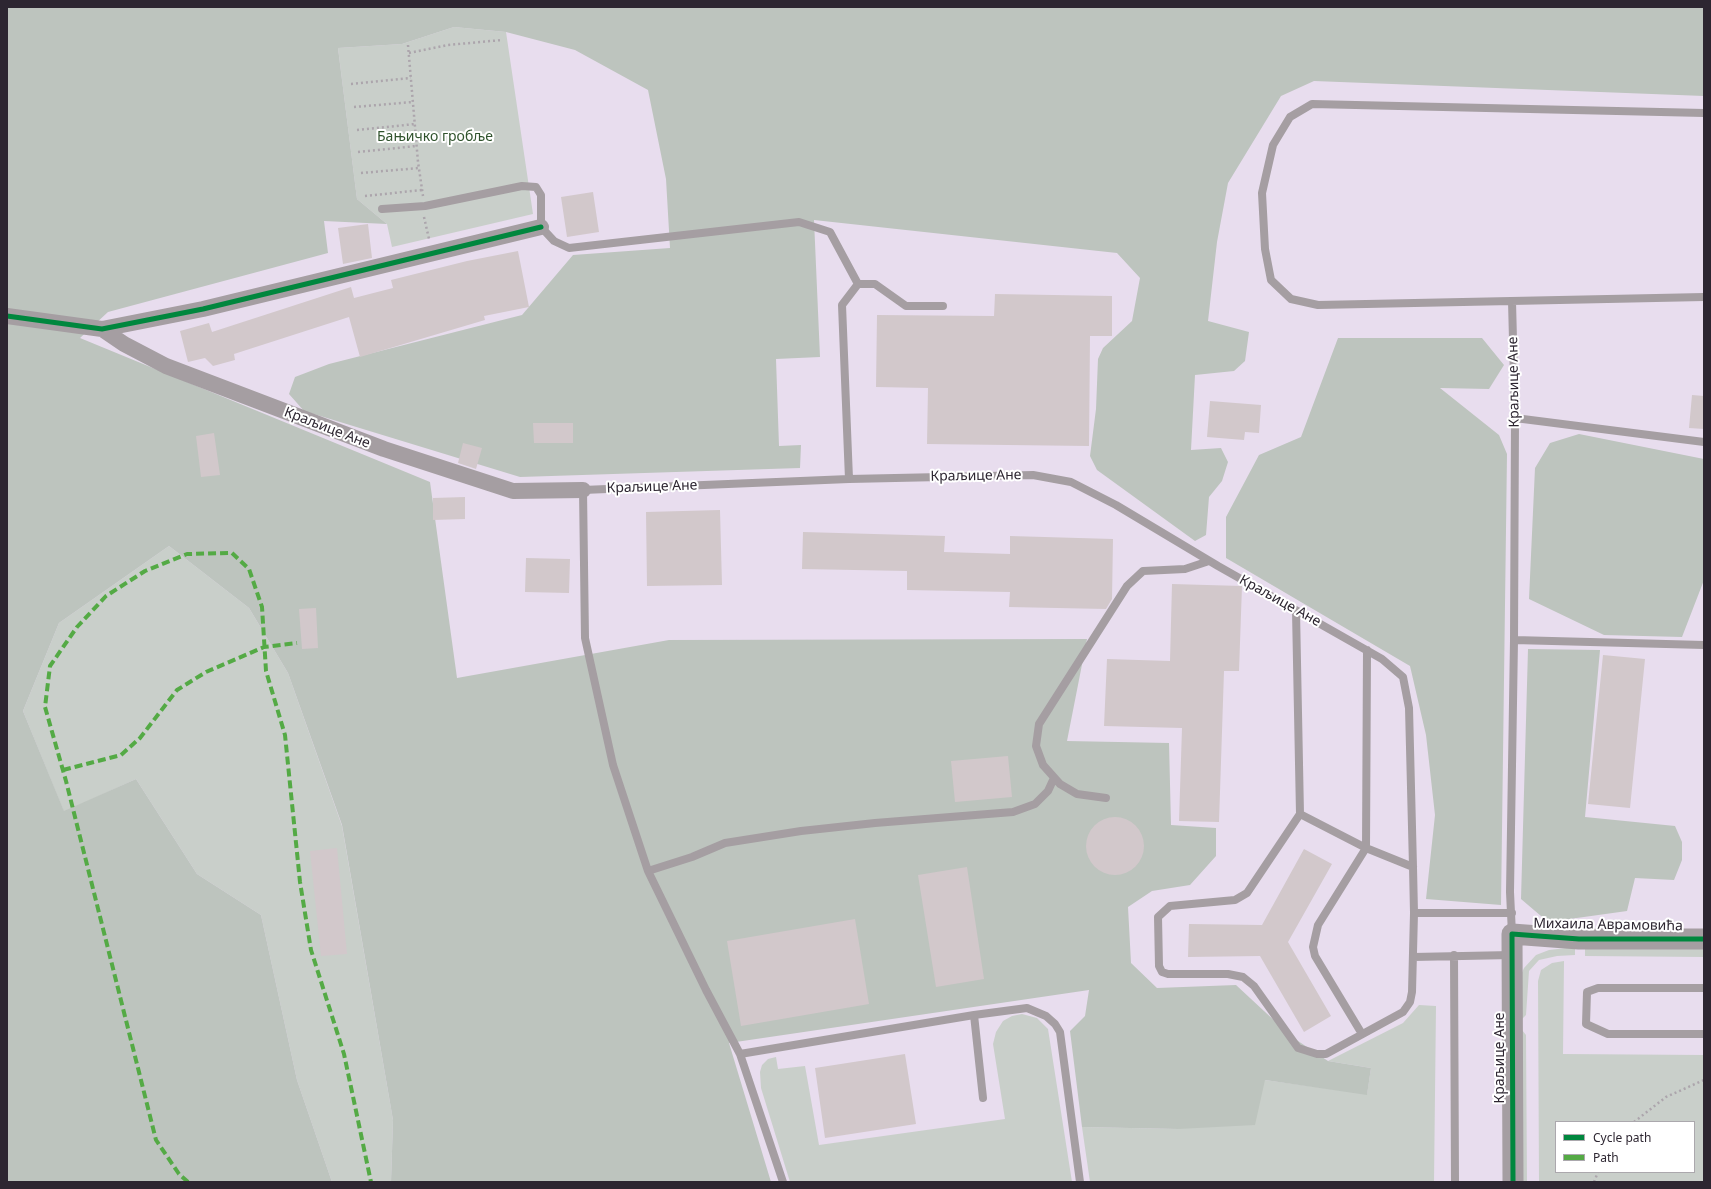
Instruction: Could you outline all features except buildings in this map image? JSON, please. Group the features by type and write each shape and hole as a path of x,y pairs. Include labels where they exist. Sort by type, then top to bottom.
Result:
{"street":[{"path":"7,316 102,329 203,309 541,227"},
{"name":"Краљице Ане","path":"102,329 124,344 166,366 384,449 514,491 583,490"},
{"name":"Краљице Ане","path":"1512,934 1513,1182"},
{"name":"Михаила Аврамовића","path":"1512,934 1579,939 1704,939"}],"lane":[{"path":"1704,112 1312,104 1290,117 1272,145 1262,193 1265,249 1271,280 1291,299 1318,305 1704,297"},
{"path":"382,209 423,206 522,186 536,187 541,195 541,227 554,241 569,248 799,222 830,232 858,284"},
{"path":"858,284 875,284 906,306 943,306"},
{"path":"849,479 842,305 858,284"},
{"name":"Краљице Ане","path":"1512,301 1515,418 1514,640 1510,892 1512,934"},
{"path":"1515,418 1704,442"},
{"name":"Краљице Ане","path":"583,490 849,479 1033,475 1071,482 1116,505 1209,561 1382,659 1403,677 1409,708 1414,914 1412,992 1410,1002 1403,1012 1326,1054 1317,1054 1298,1048 1254,986 1242,977 1228,974 1168,974 1162,972 1159,966 1158,917 1162,912 1175,905 1235,900 1247,893 1300,814"},
{"path":"583,490 584,638 612,766 648,871 706,990 740,1054 783,1182"},
{"path":"1106,798 1077,794 1060,784 1054,778 1043,764 1036,746 1039,724 1127,586 1143,571 1185,568 1209,561"},
{"path":"1296,611 1300,814 1366,848 1413,867"},
{"path":"1514,640 1704,645"},
{"path":"1362,1034 1315,956 1313,947 1318,925 1366,848 1367,650"},
{"path":"648,871 692,857 725,843 801,831 875,823 1013,812 1035,804 1048,791 1054,778"},
{"path":"1414,914 1512,913"},
{"path":"1454,955 1455,1182"},
{"path":"1413,957 1454,955 1512,956"},
{"path":"1704,988 1598,988 1587,992 1586,1024 1608,1034 1704,1034"},
{"path":"740,1054 974,1014 1027,1008 1039,1012 1055,1024 1060,1032 1080,1182"},
{"path":"974,1014 983,1098"}],"path":[{"path":"409,53 448,45 502,40"},
{"path":"408,45 416,146 423,206 432,253"},
{"path":"351,84 411,78"},
{"path":"354,107 413,102"},
{"path":"357,130 415,124"},
{"path":"358,152 416,146"},
{"path":"361,173 419,168"},
{"path":"365,196 422,190"},
{"path":"1635,1121 1666,1097 1704,1080"}],"green space":[{"name":"Бањичко гробље","path":"454,27 506,32 533,214 392,247 387,224 357,199 338,48 402,44"},
{"path":"169,546 249,608 288,673 342,826 393,1120 391,1182 332,1182 297,1080 261,915 197,874 136,779 64,812 23,711 59,623"},
{"path":"1575,947 1575,955 1557,956 1539,960 1529,971 1526,1015 1520,1021 1518,981 1524,968 1536,955 1549,950"},
{"path":"1585,948 1704,948 1704,957 1585,956"},
{"path":"1564,961 1563,1054 1704,1055 1704,1182 1539,1182 1538,981 1541,970 1552,963"},
{"path":"1419,1005 1436,1006 1434,1182 1090,1182 1082,1127 1178,1129 1265,1080 1367,1094 1371,1068 1328,1061 1403,1023"},
{"path":"1022,1014 1037,1018 1048,1029 1072,1182 790,1182 761,1088 760,1072 762,1065 768,1059 776,1057 778,1069 805,1066 819,1145 1005,1119 993,1044 996,1032 1003,1021 1012,1016"},
{"path":"1522,1030 1526,1035 1527,1182 1520,1182"}],"shaded area":[{"path":"7,7 1704,7 1704,96 1314,81 1281,96 1228,183 1217,242 1208,321 1249,332 1245,361 1234,371 1195,375 1191,450 1221,448 1228,462 1222,481 1209,497 1206,535 1195,541 1097,470 1090,456 1096,409 1098,359 1103,348 1132,321 1140,278 1117,253 814,220 820,357 776,359 779,446 801,445 800,468 520,477 304,411 289,394 295,377 329,364 522,315 573,255 670,248 666,179 648,90 575,50 506,32 454,27 402,44 338,48 357,199 387,224 324,221 328,253 108,312 80,338 430,482 457,678 669,640 1087,639 1067,741 1169,743 1171,825 1216,828 1216,856 1190,885 1152,891 1128,907 1131,963 1157,988 1236,985 1292,1037 1328,1061 1371,1068 1367,1095 1265,1080 1255,1125 1178,1129 1082,1127 1070,1031 1085,1016 1089,990 729,1043 771,1182 391,1182 393,1120 342,825 288,673 249,608 169,546 59,623 23,711 64,811 136,779 197,874 261,915 297,1080 332,1182 7,1182"},
{"path":"1338,338 1482,338 1504,365 1489,389 1440,388 1499,435 1507,454 1501,905 1426,899 1435,815 1426,735 1410,666 1226,558 1226,517 1259,455 1301,437"},
{"path":"1579,434 1704,459 1704,580 1682,637 1604,635 1529,599 1535,468 1550,443"},
{"path":"1528,649 1600,650 1585,817 1675,826 1682,842 1682,860 1674,880 1635,878 1627,911 1548,922 1521,899"}],"marked path":[{"path":"188,1182 179,1174 156,1140 66,781 45,707 50,666 77,627 106,596 145,571 187,554 232,553 249,569 262,607 266,671 285,735 300,882 311,950 344,1054 371,1182"},
{"path":"63,770 121,755 140,738 177,690 206,672 264,647 297,643"}],"cycle path":[{"path":"7,316 102,329 203,309 541,227"},
{"path":"1513,1182 1512,934 1579,939 1704,939"}]}
